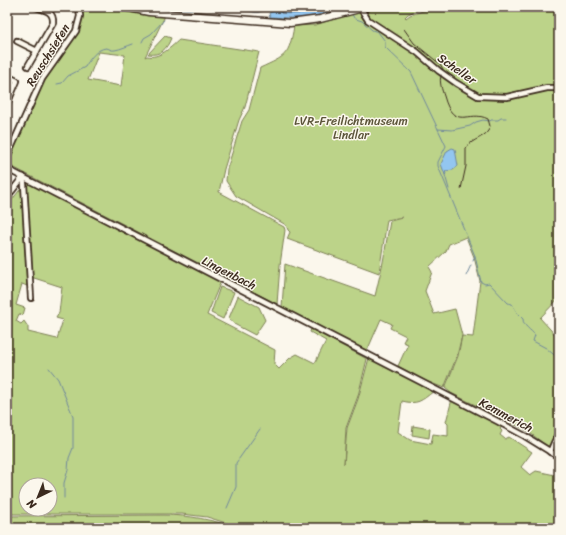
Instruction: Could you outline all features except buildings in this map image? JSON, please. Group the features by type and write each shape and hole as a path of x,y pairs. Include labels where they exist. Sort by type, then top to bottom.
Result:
{"main road":[{"path":"124,7 149,12 290,24 320,20 364,8"}],"street":[{"path":"28,66 53,23 50,12 36,7"},
{"name":"Reuschsiefen","path":"7,157 42,79 76,31 80,16 79,7"},
{"name":"Scheller","path":"364,8 368,20 417,52 439,71 478,96 507,97 548,88 559,88"},
{"path":"17,42 37,51"},
{"path":"7,76 17,81 7,104"},
{"name":"Lingenbach","path":"7,169 66,201 443,393"},
{"path":"7,197 23,177"},
{"path":"23,177 31,298"},
{"name":"Kemmerich","path":"443,393 525,436 559,457"},
{"path":"550,452 559,432"}],"green space":[{"path":"80,7 119,7 148,14 165,16 145,57 160,54 179,40 259,52 245,107 239,120 224,169 219,192 284,227 285,230 280,265 277,304 7,164 42,85 76,35 82,16","holes":["99,52 125,55 121,86 88,80"]},
{"path":"377,7 424,7 408,14 405,17 406,18 410,15 436,7 559,7 559,88 507,96 479,94 469,90 464,84 446,74 368,18 365,10"},
{"name":"LVR-Freilichtmuseum Lindlar","path":"360,11 366,20 424,59 467,92 490,98 544,90 559,90 559,298 540,318 559,339 559,431 551,449 526,430 451,393 445,388 458,356 462,336 473,337 480,281 474,257 466,237 449,244 446,251 429,267 432,272 425,291 434,314 455,309 462,335 457,356 444,388 426,381 398,366 408,344 403,342 406,336 390,328 392,324 381,319 367,351 282,307 285,264 375,296 390,221 402,217 387,220 379,273 287,239 290,232 286,225 236,196 226,181 227,169 242,121 249,110 260,68 276,61 285,54 290,44 294,26 315,25"},
{"path":"165,36 171,38 165,48 159,53 148,54"},
{"path":"28,183 221,281 207,315 275,350 274,364 279,369 290,358 297,354 315,363 326,341 310,332 311,329 367,359 358,396 346,428 344,464 347,428 358,399 369,358 434,391 416,402 412,403 402,401 398,432 410,440 431,444 433,434 448,436 448,424 446,422 452,399 503,425 500,429 502,431 500,435 505,439 509,437 532,452 521,467 530,475 536,471 555,475 559,489 559,528 242,528 207,517 182,514 58,514 58,477 18,477 18,514 7,514 7,236 9,233 7,231 7,206 23,186 30,287 22,284 16,305 25,308 23,315 19,314 16,321 21,324 24,321 28,327 28,332 57,339 63,320 56,318 59,313 62,287 31,277 25,184"},
{"path":"220,287 234,292 223,319 211,313"},
{"path":"238,296 259,307 265,320 255,335 234,324 229,318"},
{"path":"413,426 430,429 429,438 412,435"},
{"path":"7,516 58,517 58,516 182,516 201,518 238,528 7,528"}],"water":[{"path":"281,7 335,7 320,15 312,17 270,17 269,13"},
{"path":"452,148 455,149 458,166 453,170 445,171 445,175 441,164 447,151"}],"waterway":[{"path":"227,7 241,8 255,12 264,10 267,7"},
{"path":"172,8 193,9"},
{"path":"213,9 230,9"},
{"path":"352,14 354,18"},
{"path":"356,19 362,21 372,30 378,32 385,41 385,47 411,72 446,146 438,162 438,166 475,256 473,261"},
{"path":"142,42 144,38 151,34 164,20"},
{"path":"57,84 62,83 68,76 85,67 99,50 106,48 115,50 133,44"},
{"path":"438,129 452,130 470,126 483,120 490,121 506,118"},
{"path":"445,175 449,189"},
{"path":"475,256 481,282 485,284 489,283 508,303 512,304 523,319 526,326 535,335 533,341 546,348 559,359"},
{"path":"466,276 471,265"},
{"path":"49,368 58,379 73,416 73,448 69,458 68,470 64,483 64,498"},
{"path":"227,508 236,487 236,463 260,429"}],"railway":[{"path":"404,29 414,43 440,64 443,69"},
{"path":"441,75 442,91 452,113 457,116 475,116 488,119 490,126 489,130 483,136 472,142 466,148 466,166 461,189"}]}
